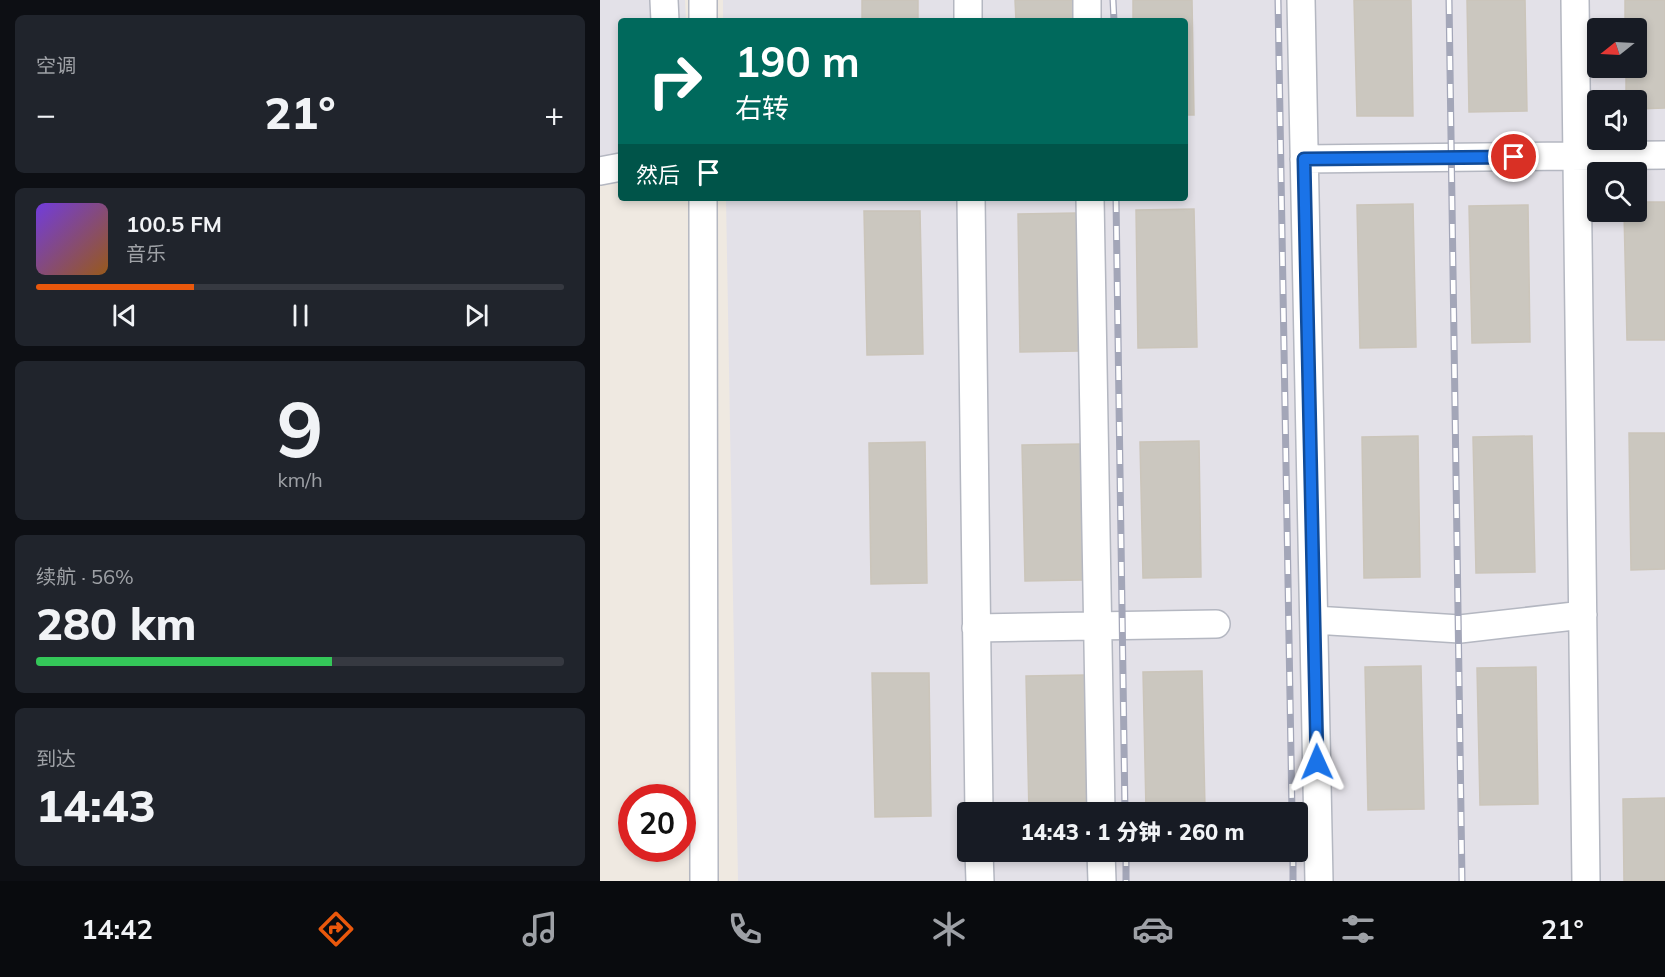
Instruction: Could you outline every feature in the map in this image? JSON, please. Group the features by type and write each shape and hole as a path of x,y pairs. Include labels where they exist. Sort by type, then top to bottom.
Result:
{"street":[{"path":"664,0 665,18"},
{"path":"703,0 703,18"},
{"path":"968,0 968,18"},
{"path":"1087,0 1087,18"},
{"path":"1301,0 1319,881"},
{"path":"1575,0 1586,881"},
{"path":"1304,159 1665,155"},
{"path":"600,171 618,168"},
{"path":"703,201 704,881"},
{"path":"970,201 979,802"},
{"path":"1090,201 1101,802"},
{"path":"1314,620 1460,629 1583,615"},
{"path":"976,628 1216,624"},
{"path":"979,862 980,881"},
{"path":"1101,862 1102,881"}],"shaded area":[{"path":"600,0 685,0 686,18 618,18 618,179 600,182"},
{"path":"723,0 1665,0 1665,881 738,881 726,201 1188,201 1188,18 723,18"}],"building":[{"path":"862,0 918,0 918,18 862,18"},
{"path":"1015,0 1074,0 1074,18 1016,18"},
{"path":"1133,0 1192,0 1194,115 1188,115 1188,18 1133,18"},
{"path":"1354,0 1411,0 1413,116 1357,116"},
{"path":"1467,0 1525,0 1527,111 1469,112"},
{"path":"1625,0 1665,0 1665,108 1647,109 1647,90 1626,90 1626,78 1647,78 1647,18 1625,18"},
{"path":"1647,202 1665,202 1665,340 1627,340 1624,222 1647,222"},
{"path":"1413,204 1416,347 1360,348 1357,205"},
{"path":"1528,205 1530,342 1472,343 1469,206"},
{"path":"1194,209 1197,347 1138,348 1136,210"},
{"path":"864,211 920,211 923,354 867,355"},
{"path":"1076,213 1079,351 1020,352 1018,214"},
{"path":"1629,433 1665,433 1665,569 1631,570"},
{"path":"1418,436 1420,577 1364,578 1362,437"},
{"path":"1532,436 1535,572 1476,573 1473,437"},
{"path":"1199,441 1201,577 1143,578 1140,442"},
{"path":"925,442 927,583 871,584 869,443"},
{"path":"1081,444 1083,580 1025,581 1022,445"},
{"path":"1421,666 1424,809 1368,810 1365,667"},
{"path":"1536,667 1538,804 1480,805 1477,668"},
{"path":"1202,671 1205,802 1146,802 1143,672"},
{"path":"872,673 929,673 931,816 875,817"},
{"path":"1085,675 1087,802 1029,802 1026,676"},
{"path":"1665,798 1665,881 1624,881 1623,799"}],"railway":[{"path":"1113,0 1114,18"},
{"path":"1278,0 1292,802"},
{"path":"1449,0 1462,881"},
{"path":"1116,201 1125,802"},
{"path":"1126,862 1126,881"},
{"path":"1293,862 1293,881"}],"route":[{"path":"1317,762 1304,159 1514,157"}]}
